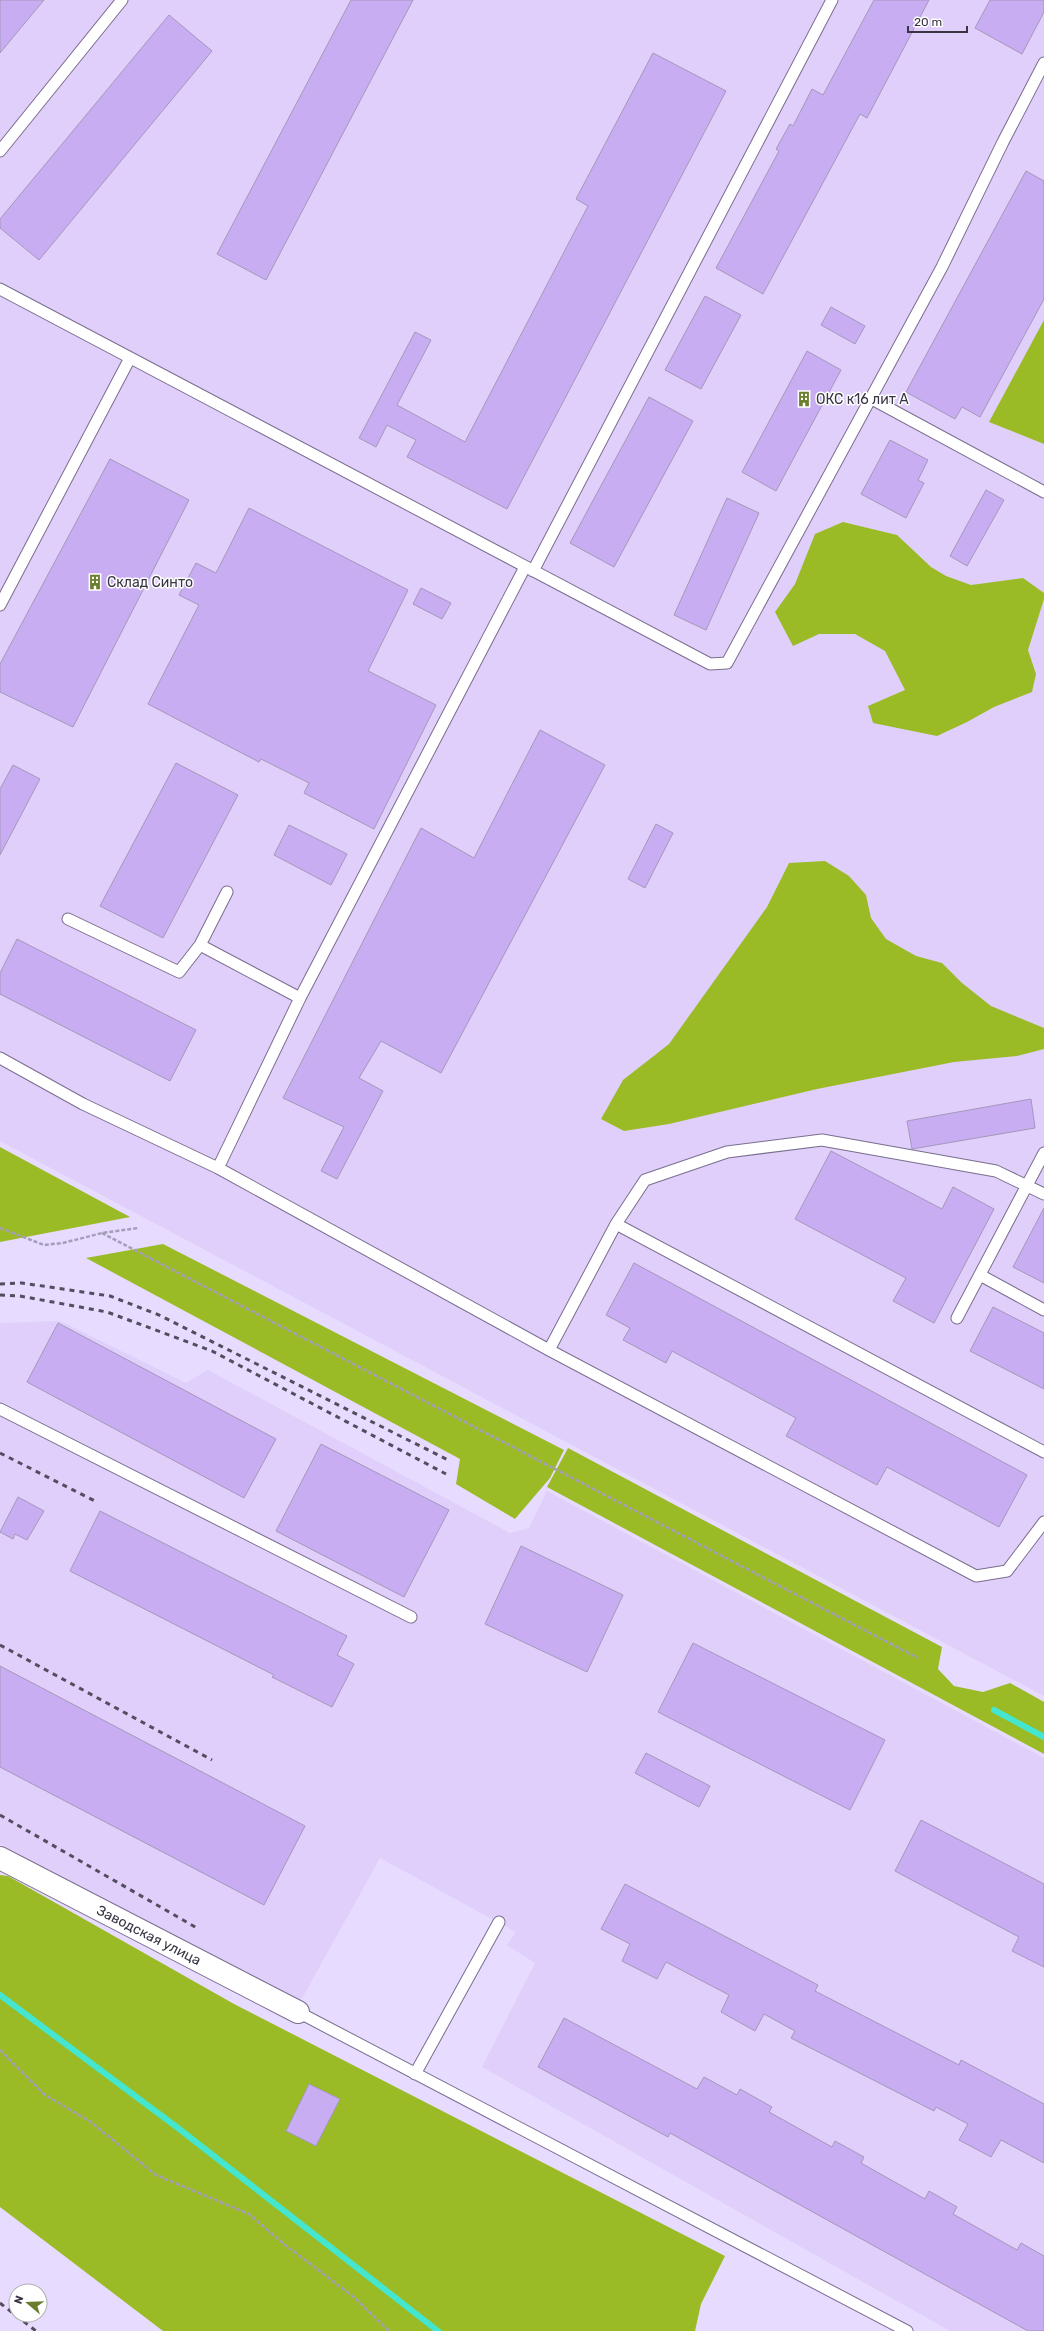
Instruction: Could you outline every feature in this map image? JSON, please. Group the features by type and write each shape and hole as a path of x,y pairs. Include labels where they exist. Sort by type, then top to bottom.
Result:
{"street":[{"name":"Заводская улица","path":"0,1858 298,2012"}],"lane":[{"path":"0,151 122,0"},
{"path":"218,1168 300,998 832,0"},
{"path":"0,289 710,664 726,663 942,267 1003,142 1044,63"},
{"path":"0,605 130,358"},
{"path":"870,398 1044,492"},
{"path":"68,919 179,972 200,945 227,892"},
{"path":"200,945 300,998"},
{"path":"0,1058 84,1104 218,1168 549,1350 976,1576 1007,1571 1044,1522"},
{"path":"549,1350 616,1224 644,1180 727,1152 822,1140 996,1171 1044,1194"},
{"path":"957,1318 1044,1153"},
{"path":"616,1224 1044,1452"},
{"path":"980,1275 1044,1310"},
{"path":"0,1409 411,1617"},
{"path":"415,2074 499,1922"},
{"path":"298,2012 907,2331"}],"path":[{"path":"0,1228 44,1245 63,1243 102,1232 138,1228"},
{"path":"102,1232 918,1658"},
{"path":"0,2050 45,2095 91,2122 156,2175 249,2214 284,2244 355,2298 388,2331"}],"shaded area":[{"path":"0,0 1044,0 1044,1696 0,1141"},
{"path":"60,1321 186,1383 208,1370 510,1533 529,1528 547,1491 1044,1758 1044,2331 950,2331 482,2067 535,1963 507,1945 516,1932 380,1858 301,2000 0,1844 0,1323"}],"green space":[{"path":"1044,320 1044,444 989,422"},
{"path":"843,522 897,535 931,567 946,576 971,585 1023,578 1044,593 1044,599 1028,650 1036,674 1032,692 994,707 937,736 873,723 868,706 905,690 885,651 855,634 819,634 793,646 775,612 795,584 815,534"},
{"path":"825,861 849,876 866,895 871,918 886,939 916,956 942,963 962,983 991,1006 1044,1028 1044,1049 1017,1056 954,1062 817,1089 669,1124 624,1131 601,1119 623,1080 669,1044 767,907 789,863"},
{"path":"0,1147 130,1217 0,1242"},
{"path":"163,1244 564,1450 550,1478 515,1519 456,1484 460,1459 86,1258"},
{"path":"568,1448 942,1647 938,1669 954,1686 983,1692 1010,1683 1044,1702 1044,1754 547,1487"},
{"path":"0,1875 8,1876 234,2004 725,2256 701,2304 695,2331 163,2331 0,2207"}],"building":[{"path":"0,0 44,0 0,53"},
{"path":"351,0 413,0 266,280 217,254"},
{"path":"874,0 929,0 867,118 860,114 763,294 716,268 779,151 776,149 790,124 793,126 812,89 823,95"},
{"path":"990,0 1044,0 1044,12 1022,54 975,28"},
{"path":"169,15 212,51 39,260 0,228 0,219"},
{"path":"653,53 726,91 507,509 407,457 416,440 387,425 376,447 359,438 415,332 431,340 397,405 465,442 588,206 576,199"},
{"path":"1026,171 1044,181 1044,299 980,417 962,407 955,419 906,392"},
{"path":"705,296 741,315 701,389 665,370"},
{"path":"831,307 865,326 855,344 821,325"},
{"name":"ОКС к16 лит А","path":"807,351 841,370 776,491 742,472"},
{"path":"649,397 693,421 614,567 570,543"},
{"path":"890,440 928,460 918,480 924,483 906,518 861,494"},
{"name":"Склад Синто","path":"110,459 189,500 73,727 0,692 0,664"},
{"path":"986,490 1004,500 967,566 950,556"},
{"path":"727,498 759,513 706,630 674,615"},
{"path":"249,508 408,590 368,671 436,705 374,829 304,793 309,783 261,759 259,762 148,704 199,605 179,595 196,563 216,573"},
{"path":"421,588 451,603 442,619 413,604"},
{"path":"540,730 605,765 441,1073 381,1041 359,1078 383,1091 337,1179 321,1171 344,1127 283,1098 421,828 474,858"},
{"path":"176,763 238,795 163,938 100,906"},
{"path":"13,765 40,779 0,855 0,789"},
{"path":"656,824 673,833 645,888 628,879"},
{"path":"289,825 347,854 331,885 274,855"},
{"path":"17,939 196,1030 170,1081 0,994 0,973"},
{"path":"1031,1099 1035,1128 912,1149 907,1121"},
{"path":"831,1151 942,1209 953,1187 994,1209 934,1323 893,1301 906,1278 795,1219"},
{"path":"1044,1208 1044,1283 1013,1267"},
{"path":"634,1263 1027,1475 999,1527 887,1467 877,1485 786,1436 796,1418 672,1351 666,1363 623,1340 630,1328 606,1315"},
{"path":"993,1307 1044,1333 1044,1389 970,1351"},
{"path":"58,1323 276,1439 244,1498 27,1382"},
{"path":"321,1444 449,1510 404,1597 276,1531"},
{"path":"18,1497 44,1511 27,1540 15,1534 13,1539 0,1532"},
{"path":"100,1511 347,1636 337,1655 354,1664 332,1707 272,1677 274,1675 70,1571"},
{"path":"521,1546 623,1595 587,1672 485,1624"},
{"path":"693,1643 885,1740 850,1810 658,1712"},
{"path":"0,1666 305,1826 264,1905 0,1767"},
{"path":"646,1753 710,1786 699,1807 635,1773"},
{"path":"921,1820 1044,1884 1044,1967 1012,1951 1019,1937 895,1871"},
{"path":"625,1884 818,1985 815,1991 959,2065 961,2060 1044,2104 1044,2163 1001,2140 991,2157 959,2140 968,2124 936,2107 934,2111 791,2038 795,2031 764,2014 755,2031 721,2012 729,1995 666,1962 657,1979 622,1961 630,1944 601,1929"},
{"path":"564,2018 697,2089 704,2077 737,2095 740,2089 772,2107 769,2112 832,2147 835,2141 864,2157 861,2163 925,2199 929,2191 957,2207 953,2214 1017,2250 1021,2243 1044,2256 1044,2331 1028,2331 670,2133 668,2137 538,2067"},
{"path":"309,2084 340,2099 316,2146 286,2131"}],"waterway":[{"path":"994,1710 1044,1737"},
{"path":"0,1995 178,2128 438,2331"}],"railway":[{"path":"0,1284 22,1283 110,1296 159,1315 450,1461"},
{"path":"0,1295 20,1296 107,1312 212,1351 446,1474"},
{"path":"0,1453 95,1501"},
{"path":"0,1645 212,1760"},
{"path":"0,1815 197,1928"},
{"path":"0,2303 36,2331"}],"place":[{"name":"ОКС к16 лит А","path":"804,399"},
{"name":"Склад Синто","path":"95,582"}]}
